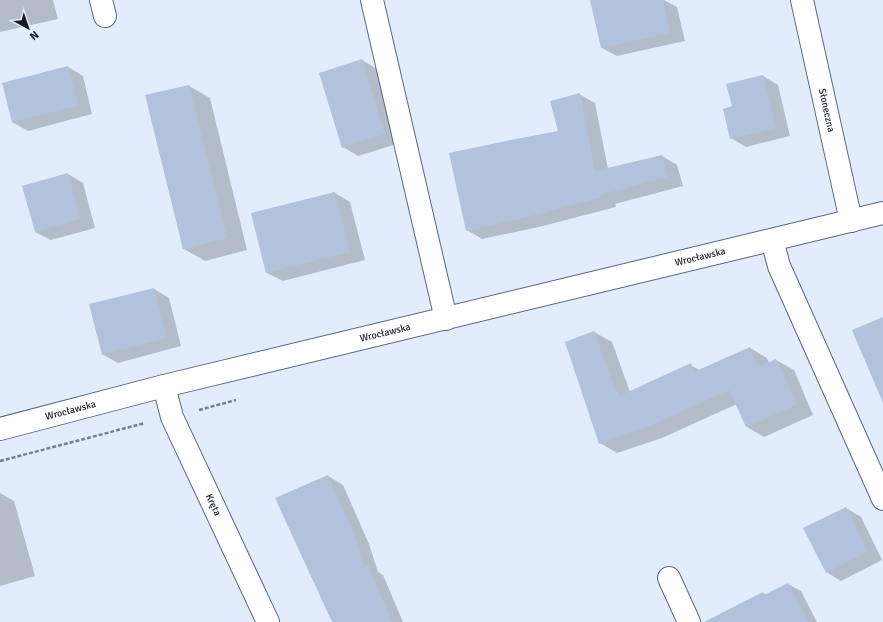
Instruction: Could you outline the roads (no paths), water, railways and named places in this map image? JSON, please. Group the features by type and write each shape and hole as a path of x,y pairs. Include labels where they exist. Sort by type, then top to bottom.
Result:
{"street":[{"path":"372,0 446,318"},
{"name":"Słoneczna","path":"802,0 851,221"},
{"name":"Wrocławska","path":"0,429 164,386 883,213"},
{"path":"772,240 779,266 883,499"},
{"name":"Kręta","path":"164,386 172,417 268,622"},
{"path":"669,578 689,622"}]}
